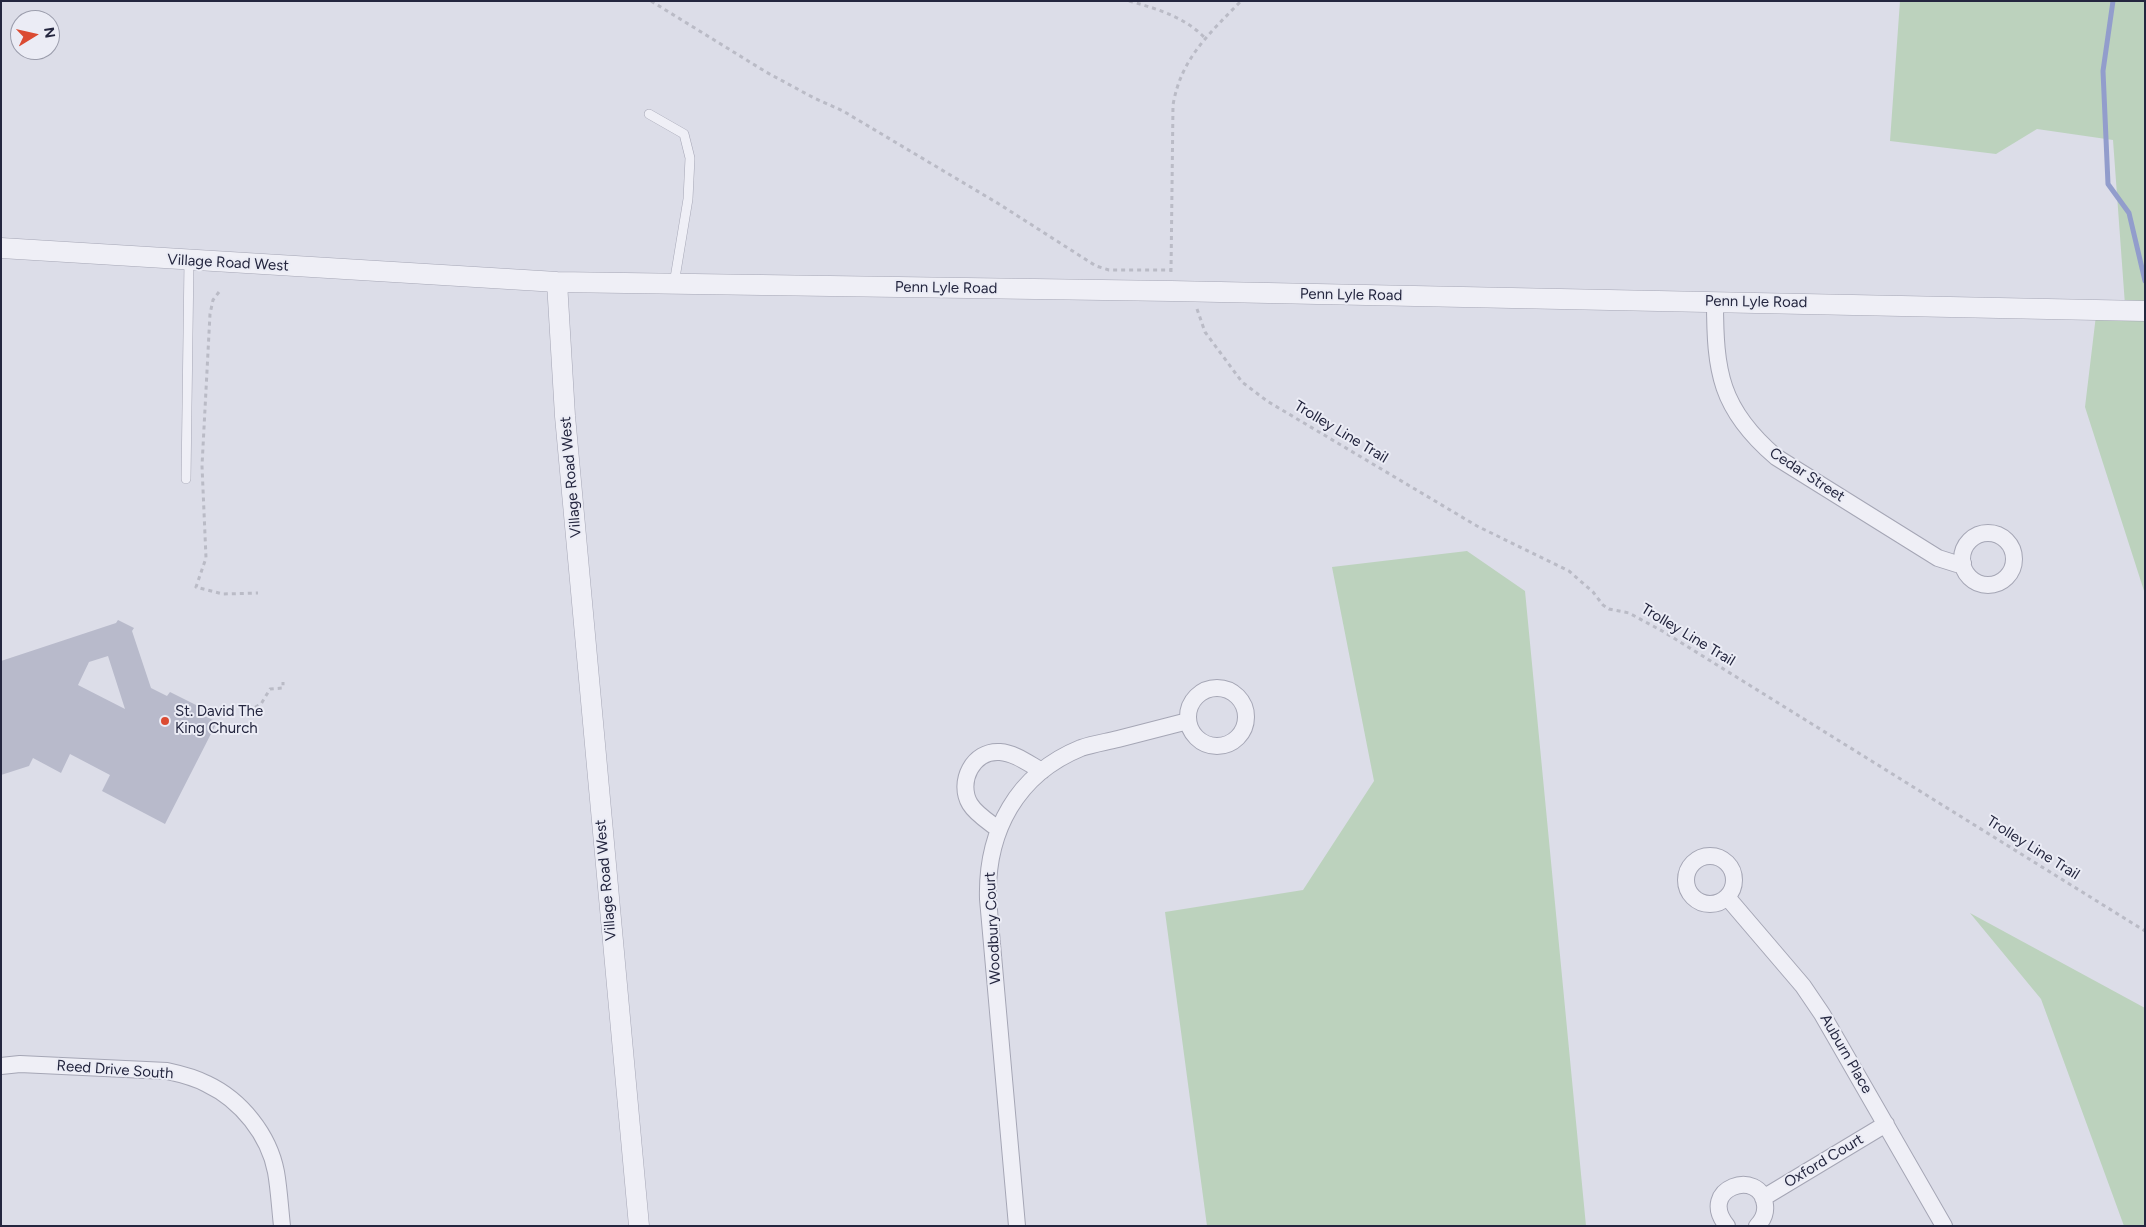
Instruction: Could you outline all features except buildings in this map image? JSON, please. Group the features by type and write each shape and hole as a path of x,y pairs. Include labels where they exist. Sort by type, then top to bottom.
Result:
{"street":[{"name":"Village Road West","path":"1,248 189,261 557,282 565,416 639,1226"},
{"name":"Penn Lyle Road","path":"557,282 1170,291 2145,311"},
{"name":"Cedar Street","path":"1715,301 1715,351 1719,374 1727,398 1755,440 1776,458 1938,558 1956,564 1963,563"},
{"name":"Woodbury Court","path":"1017,1226 988,899 991,854 998,829 1014,800 1025,787 1060,758 1083,748 1188,721"},
{"path":"998,829 977,813 970,805 965,794 965,782 972,766 986,754 998,752 1010,754 1042,771"},
{"name":"Auburn Place","path":"1727,897 1803,986 1822,1014 1944,1226"},
{"name":"Reed Drive South","path":"1,1066 20,1064 167,1071 189,1076 208,1084 229,1098 260,1131 276,1171 282,1226"},
{"name":"Oxford Court","path":"1763,1198 1886,1124"},
{"path":"1727,1226 1718,1213 1718,1205 1724,1192 1733,1186 1744,1184 1758,1191 1763,1198 1765,1210 1763,1217 1756,1226"}],"lane":[{"path":"649,114 684,134 690,158 688,199 674,284"},
{"path":"186,479 189,261"}],"path":[{"path":"651,1 766,72 852,116 999,204 1096,266 1109,270 1170,270 1173,105 1176,86 1192,54 1241,1"},
{"path":"1129,1 1169,13 1194,27 1206,39"},
{"path":"219,292 213,300 210,314 202,466 206,558 196,587 223,594 258,593"},
{"name":"Trolley Line Trail","path":"1197,308 1205,332 1242,382 1266,401 1477,526 1569,571 1609,609 1629,614 1664,632 2145,931"},
{"path":"248,711 261,704 270,689 283,688 283,682"}],"green space":[{"path":"1900,1 2145,1 2145,594 2085,407 2097,307 2125,305 2113,140 2037,129 1996,154 1890,141"},
{"path":"1467,551 1525,591 1586,1226 1207,1226 1165,912 1303,890 1374,781 1332,567"},
{"path":"1970,913 2145,1008 2145,1226 2124,1226 2041,999"}],"waterway":[{"path":"2113,1 2103,71 2108,184 2129,213 2145,281"}],"place":[{"name":"St. David The King Church","path":"165,721"}]}
